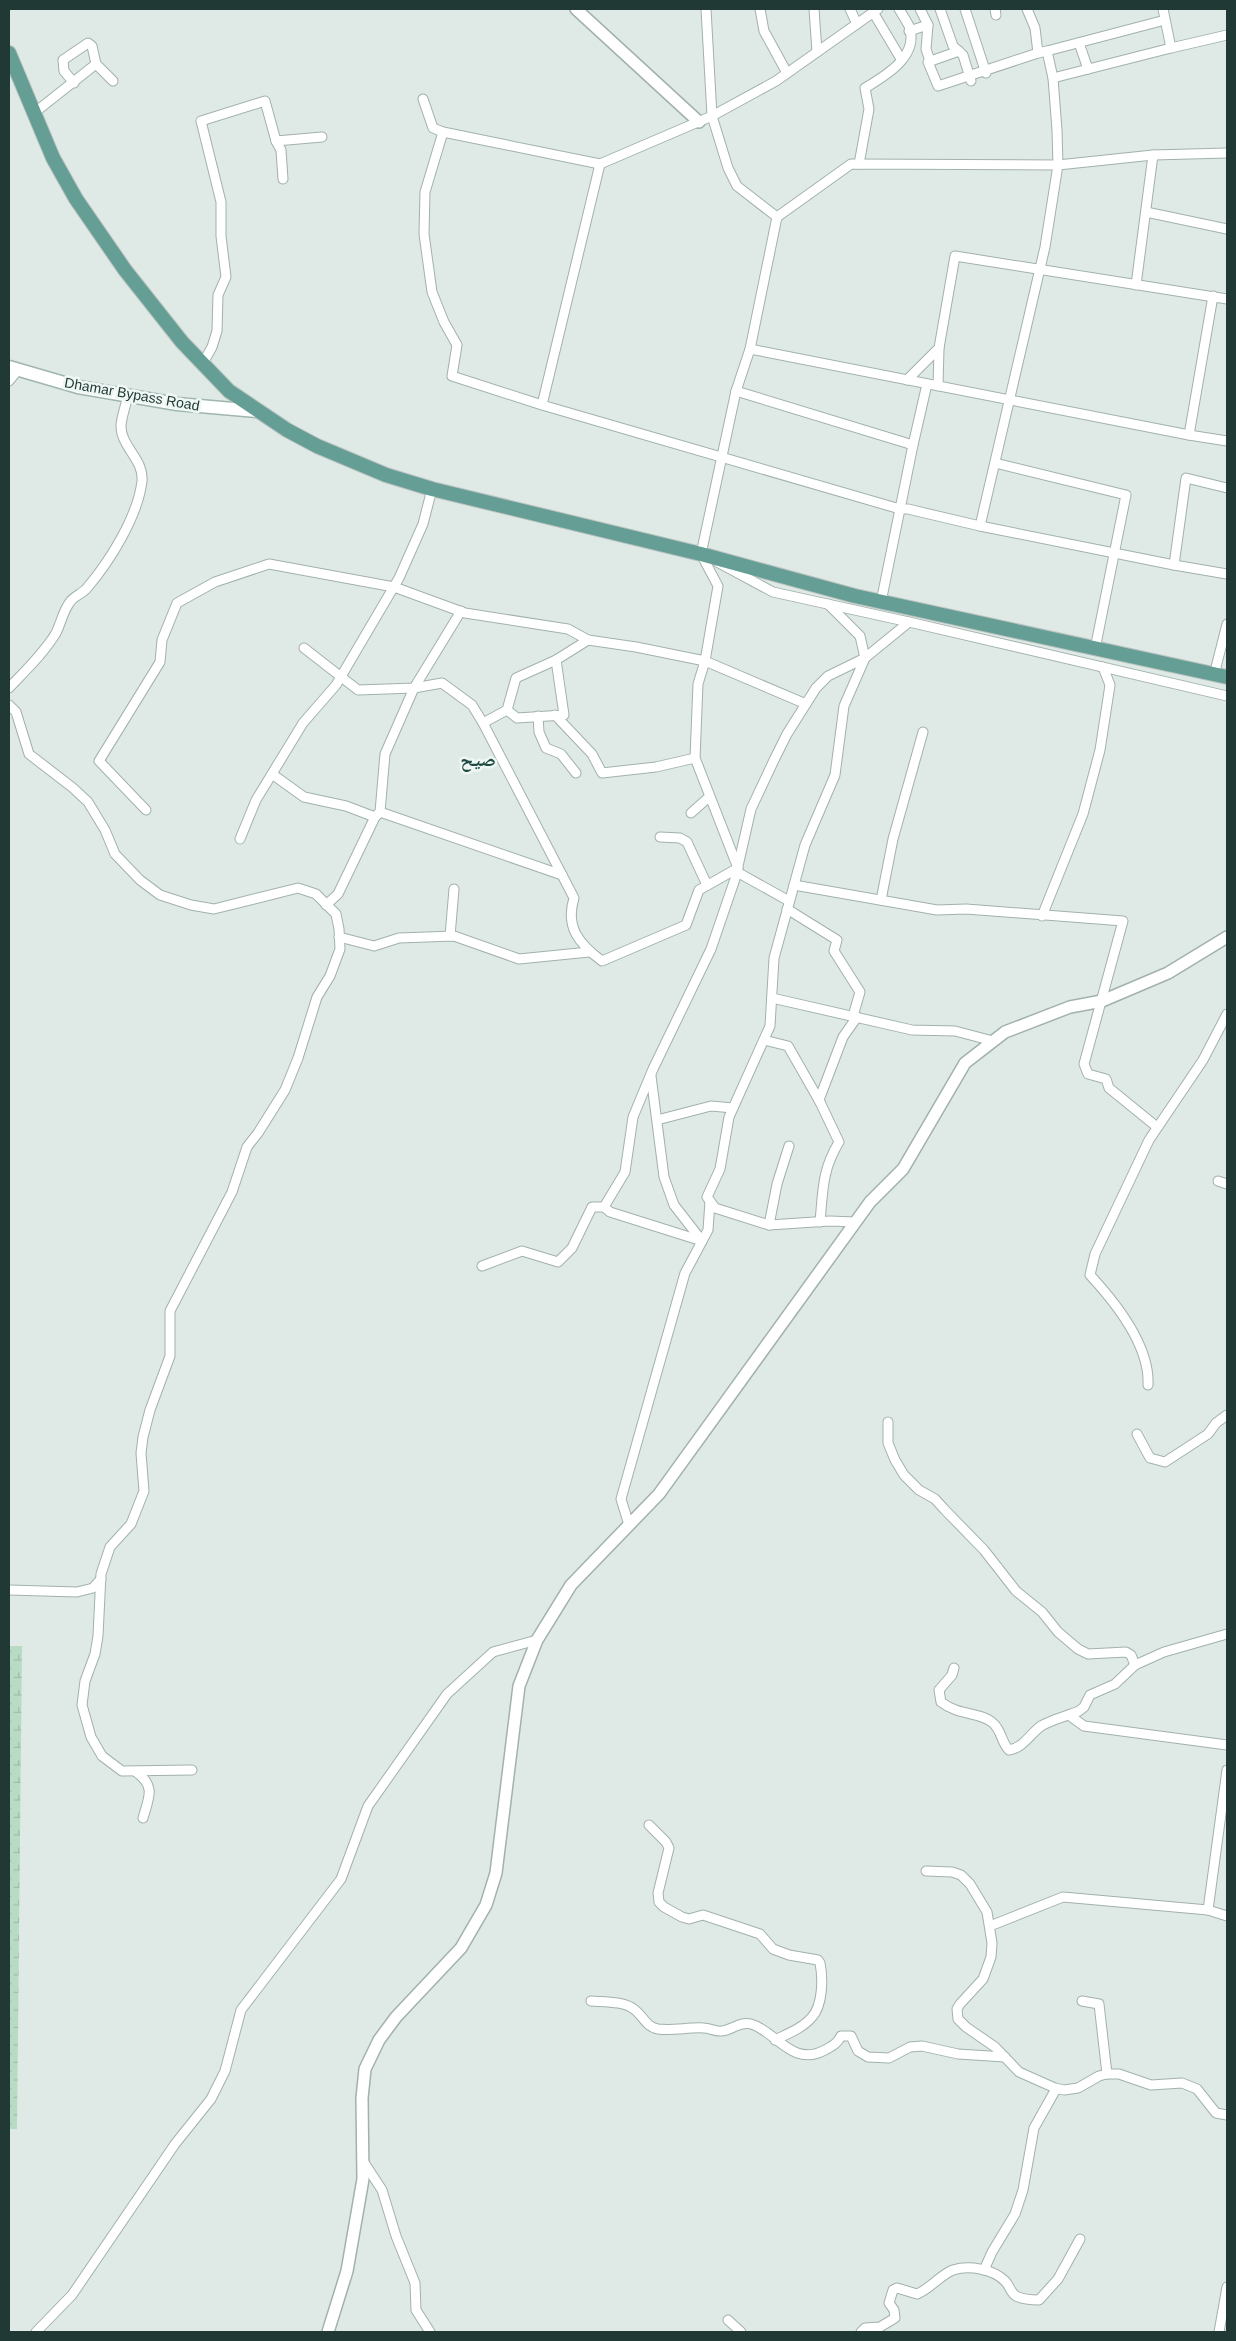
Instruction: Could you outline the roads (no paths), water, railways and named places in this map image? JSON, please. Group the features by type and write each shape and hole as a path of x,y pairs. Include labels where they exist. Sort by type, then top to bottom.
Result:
{"main road":[{"path":"9,53 53,158 76,199 125,270 202,365 229,391 287,430 351,461 386,475 432,488 701,554 881,602 1221,676"},
{"name":"Dhamar Bypass Road","path":"13,368 78,387 177,404 257,411"}],"street":[{"path":"576,9 699,122"},
{"path":"706,9 712,116 728,168 737,186 777,217"},
{"path":"760,9 764,31 787,73"},
{"path":"814,9 817,52"},
{"path":"850,9 857,24"},
{"path":"859,164 869,109 864,88 894,70 909,47 909,31 899,9"},
{"path":"920,9 928,25 926,49 930,61 928,62 938,86 970,79 986,71 1043,52 1165,20"},
{"path":"940,9 954,46 963,55 970,79"},
{"path":"965,9 986,71"},
{"path":"980,526 1040,270 1058,165 1053,78 1027,9"},
{"path":"1164,9 1171,48"},
{"path":"423,99 432,128 443,132 600,164 712,116 787,73 876,10 901,59"},
{"path":"909,31 928,25"},
{"path":"1053,78 1227,35"},
{"path":"74,83 64,71 63,60 88,43 92,46 96,64 113,81"},
{"path":"1079,43 1088,69"},
{"path":"930,61 959,51"},
{"path":"34,113 96,64"},
{"path":"202,365 212,347 217,331 218,296 226,277 221,236 221,202 201,121 265,101 276,141 281,150 283,179"},
{"path":"443,132 425,192 424,234 432,292 444,322 457,345 452,376 542,405 900,509 908,509 980,526 1227,574"},
{"path":"276,141 322,137"},
{"path":"820,1102 843,1037 855,1016 860,992 834,951 837,940 737,870 694,758 698,684 705,661 718,586 701,554 736,391 750,349 777,217 851,164 1058,165 1153,155 1227,153"},
{"path":"1136,285 1153,155"},
{"path":"542,405 600,164"},
{"path":"1146,212 1227,229"},
{"path":"938,386 939,348 954,256 1227,299"},
{"path":"1188,435 1213,296"},
{"path":"907,380 939,348"},
{"path":"750,349 1227,441"},
{"path":"9,381 13,368"},
{"path":"881,602 927,384"},
{"path":"736,391 913,445"},
{"path":"9,688 40,655 56,633 70,600 82,593 98,575 126,528 137,503 142,479 138,460 126,444 121,426 128,395"},
{"path":"995,464 1126,495 1095,649"},
{"path":"1174,565 1186,478 1227,488"},
{"path":"240,839 256,800 303,723 341,676 394,587 423,524 432,488"},
{"path":"701,554 773,592 1227,696"},
{"path":"146,810 99,761 160,662 162,640 177,603 215,582 269,564 394,587 461,611 568,628 588,640 636,647 705,661 806,704"},
{"path":"828,604 860,636 865,658 844,706 835,775 805,845 774,958 770,1026 729,1117 720,1169 707,1198 715,1208 769,1225 855,1222"},
{"path":"326,904 338,894 378,815 385,754 414,688 461,611"},
{"path":"604,1207 624,1172 633,1117 711,949 737,870 751,809 787,734 816,688 828,676 865,658 909,622"},
{"path":"1221,676 1227,624"},
{"path":"483,723 507,710 516,678 556,660 588,640"},
{"path":"304,648 358,690 414,688 442,683 472,705 574,898 570,912 575,934 589,952 602,961 686,925 699,890 737,870"},
{"path":"507,710 517,718 564,715 556,660"},
{"path":"1042,916 1083,814 1100,750 1110,685 1103,667"},
{"path":"9,705 16,712 29,754 88,802 105,830 115,854 140,880 160,895 191,905 214,909 298,888 316,894 336,914 340,949 330,976 317,997 298,1058 285,1090 247,1147 232,1192 170,1311 170,1356 150,1410 143,1437 141,1452 144,1491 131,1524 110,1547 101,1579 98,1636 95,1654 85,1681 82,1705 90,1737 102,1756 122,1771 192,1770"},
{"path":"555,715 592,754 602,773 656,767 694,758"},
{"path":"538,716 539,732 546,748 561,754 576,773"},
{"path":"881,900 893,839 923,732"},
{"path":"272,774 304,797 378,815 562,874"},
{"path":"691,813 709,797"},
{"path":"660,837 680,838 687,842 707,885"},
{"path":"794,885 937,910 966,909 1122,921 1084,1064 1088,1074 1106,1078 1109,1088 1158,1127"},
{"path":"450,936 454,889"},
{"path":"339,937 374,946 399,938 450,936 519,959 589,952"},
{"path":"328,2332 347,2270 364,2179 362,2098 365,2069 380,2040 396,2016 462,1948 486,1906 496,1873 519,1686 537,1640 571,1585 659,1494 870,1202 903,1169 965,1063 1005,1032 1070,1007 1102,1001 1168,973 1227,937"},
{"path":"772,998 912,1030 956,1031 993,1041"},
{"path":"1148,1385 1149,1371 1128,1325 1109,1296 1090,1276 1095,1254 1158,1127 1203,1060 1227,1014"},
{"path":"764,1040 788,1046 820,1102 839,1142 828,1159 823,1183 820,1222"},
{"path":"651,1076 664,1177 674,1205 702,1241"},
{"path":"657,1120 711,1106 733,1108"},
{"path":"769,1225 777,1184 789,1146"},
{"path":"629,1525 621,1499 685,1273 708,1230 710,1201"},
{"path":"482,1266 522,1251 558,1262 572,1248 592,1207 604,1207 610,1212 702,1241"},
{"path":"1137,1434 1150,1458 1165,1462 1208,1434 1216,1423 1227,1415"},
{"path":"888,1422 888,1443 904,1475 919,1490 934,1499 956,1520 984,1550 1016,1591 1042,1612 1058,1632 1078,1649 1088,1654 1126,1652 1131,1655 1135,1665"},
{"path":"9,1590 77,1592 93,1588 101,1579"},
{"path":"954,1668 952,1675 939,1690 941,1702 958,1712 982,1717 992,1722 1002,1734 1009,1750 1022,1745 1041,1726 1084,1707 1090,1695 1115,1684 1135,1665 1164,1652 1227,1634"},
{"path":"36,2332 72,2294 175,2144 211,2099 225,2071 241,2010 342,1879 368,1806 447,1694 493,1652 537,1640"},
{"path":"1069,1715 1084,1726 1227,1745"},
{"path":"1208,1910 1227,1770"},
{"path":"136,1772 145,1778 150,1789 142,1818"},
{"path":"649,1825 666,1842 669,1848 658,1893 659,1902 682,1918 689,1919 703,1915 760,1934 773,1949 789,1955 818,1960 820,1963 821,1988 813,2017 775,2040"},
{"path":"926,1871 952,1872 961,1875 970,1884 986,1912 990,1926 991,1957 982,1978 960,2004 958,2015 960,2022 988,2042 1019,2072 1056,2089 1072,2090 1107,2074 1132,2078 1144,2084 1182,2083 1197,2089 1216,2113 1227,2115"},
{"path":"990,1926 1063,1897 1208,1910 1227,1916"},
{"path":"591,2001 630,2007 636,2010 648,2025 656,2028 706,2028 717,2032 743,2024 751,2024 788,2048 814,2056 833,2046 841,2036 846,2035 854,2039 862,2055 868,2057 889,2058 910,2047 922,2046 958,2054 1004,2057"},
{"path":"1082,2001 1098,2004 1107,2074"},
{"path":"984,2270 988,2258 1015,2214 1023,2190 1034,2128 1056,2089"},
{"path":"363,2161 382,2190 396,2236 415,2283 416,2310 430,2332"},
{"path":"861,2332 865,2328 879,2329 895,2318 894,2310 889,2303 893,2290 897,2288 918,2294 952,2270 972,2268 984,2270 997,2275 1007,2283 1012,2293 1018,2298 1039,2300 1049,2292 1058,2279 1080,2239"},
{"path":"1219,2332 1227,2287"},
{"path":"728,2320 741,2332"}],"district":[{"name":"صيح","path":"478,759"}]}
